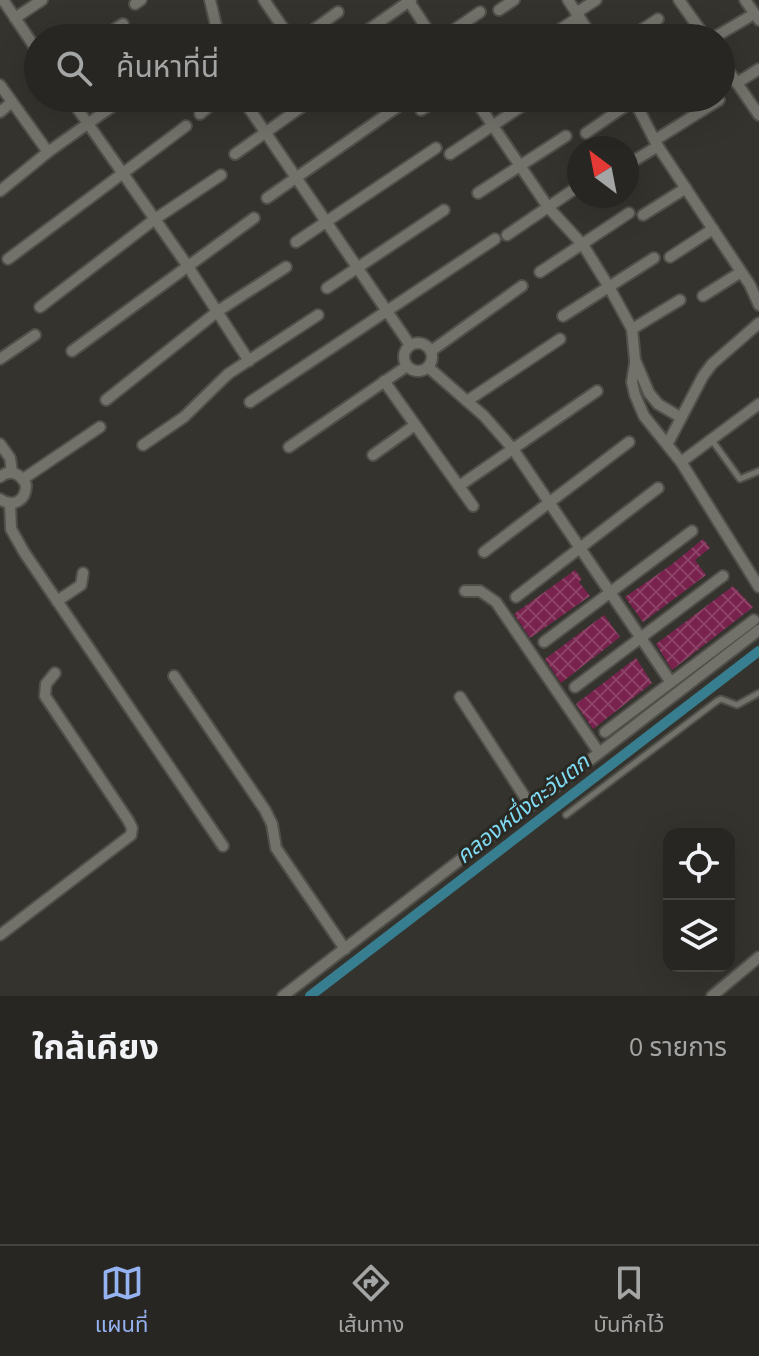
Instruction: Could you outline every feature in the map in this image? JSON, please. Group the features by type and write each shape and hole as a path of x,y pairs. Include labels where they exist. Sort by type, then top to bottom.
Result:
{"street":[{"path":"3,0 24,31"},
{"path":"15,18 42,0"},
{"path":"210,0 216,24"},
{"path":"264,0 280,24"},
{"path":"499,10 514,0"},
{"path":"568,0 584,24"},
{"path":"566,24 596,0"},
{"path":"680,0 696,24"},
{"path":"735,28 754,19 745,0"},
{"path":"376,24 409,1 424,24"},
{"path":"321,24 338,12"},
{"path":"462,24 480,12"},
{"path":"650,24 658,19"},
{"path":"737,83 759,69"},
{"path":"735,80 759,115"},
{"path":"0,85 48,152"},
{"path":"0,112 12,102"},
{"path":"80,112 187,265 249,361"},
{"path":"0,191 104,112"},
{"path":"251,112 410,345"},
{"path":"235,154 294,112"},
{"path":"267,198 390,112"},
{"path":"484,112 548,207 583,245 609,287 632,329 635,360 632,382 644,416 681,462 759,587"},
{"path":"450,154 513,112"},
{"path":"586,133 616,112"},
{"path":"640,112 656,143 741,272 759,305"},
{"path":"639,156 701,112"},
{"path":"8,259 186,126"},
{"path":"478,193 566,136"},
{"path":"296,242 436,148"},
{"path":"40,307 155,219 221,175"},
{"path":"643,215 686,188"},
{"path":"507,235 567,194"},
{"path":"327,288 444,210"},
{"path":"540,272 629,213"},
{"path":"72,351 254,218"},
{"path":"670,257 713,229"},
{"path":"250,402 495,239"},
{"path":"563,316 654,258"},
{"path":"106,400 218,311 286,267"},
{"path":"703,296 741,272"},
{"path":"431,351 522,286"},
{"path":"632,329 680,300"},
{"path":"143,445 184,417 219,381 318,315"},
{"path":"668,443 712,364 759,323"},
{"path":"0,359 35,335"},
{"path":"467,401 560,339"},
{"path":"422,343 431,351 432,360 428,367 417,372 407,366 404,355 410,345 422,343"},
{"path":"635,360 649,393 658,404 680,417"},
{"path":"289,447 407,366"},
{"path":"428,367 467,401 513,449 670,681"},
{"path":"384,381 473,506"},
{"path":"459,486 597,391"},
{"path":"681,462 759,404"},
{"path":"373,455 415,425"},
{"path":"23,479 100,427"},
{"path":"484,552 629,442"},
{"path":"0,444 10,458 12,472 26,485 23,498 5,502 11,529 223,846"},
{"path":"0,477 12,472"},
{"path":"516,597 658,488"},
{"path":"544,642 692,531"},
{"path":"57,601 81,585 83,573"},
{"path":"575,687 723,576"},
{"path":"465,591 480,591 496,602 598,751"},
{"path":"283,996 757,625"},
{"path":"605,732 670,681 757,625"},
{"path":"0,935 131,835 128,820 45,696 46,684 55,673"},
{"path":"174,676 265,810 273,828 276,848 345,949"},
{"path":"460,697 530,805"},
{"path":"712,996 759,957"}],"lane":[{"path":"711,439 740,479 759,471"},
{"path":"566,815 717,701 721,699 737,705 759,693"}],"building":[{"path":"703,539 710,548 695,560 706,575 643,622 625,597"},
{"path":"575,570 582,579 579,582 590,596 530,638 514,614"},
{"path":"733,586 753,607 672,670 656,644"},
{"path":"604,615 620,637 561,683 545,659"},
{"path":"636,658 652,683 593,729 576,704"}],"waterway":[{"name":"คลองหนึ่งตะวันตก","path":"310,996 759,651"}]}
